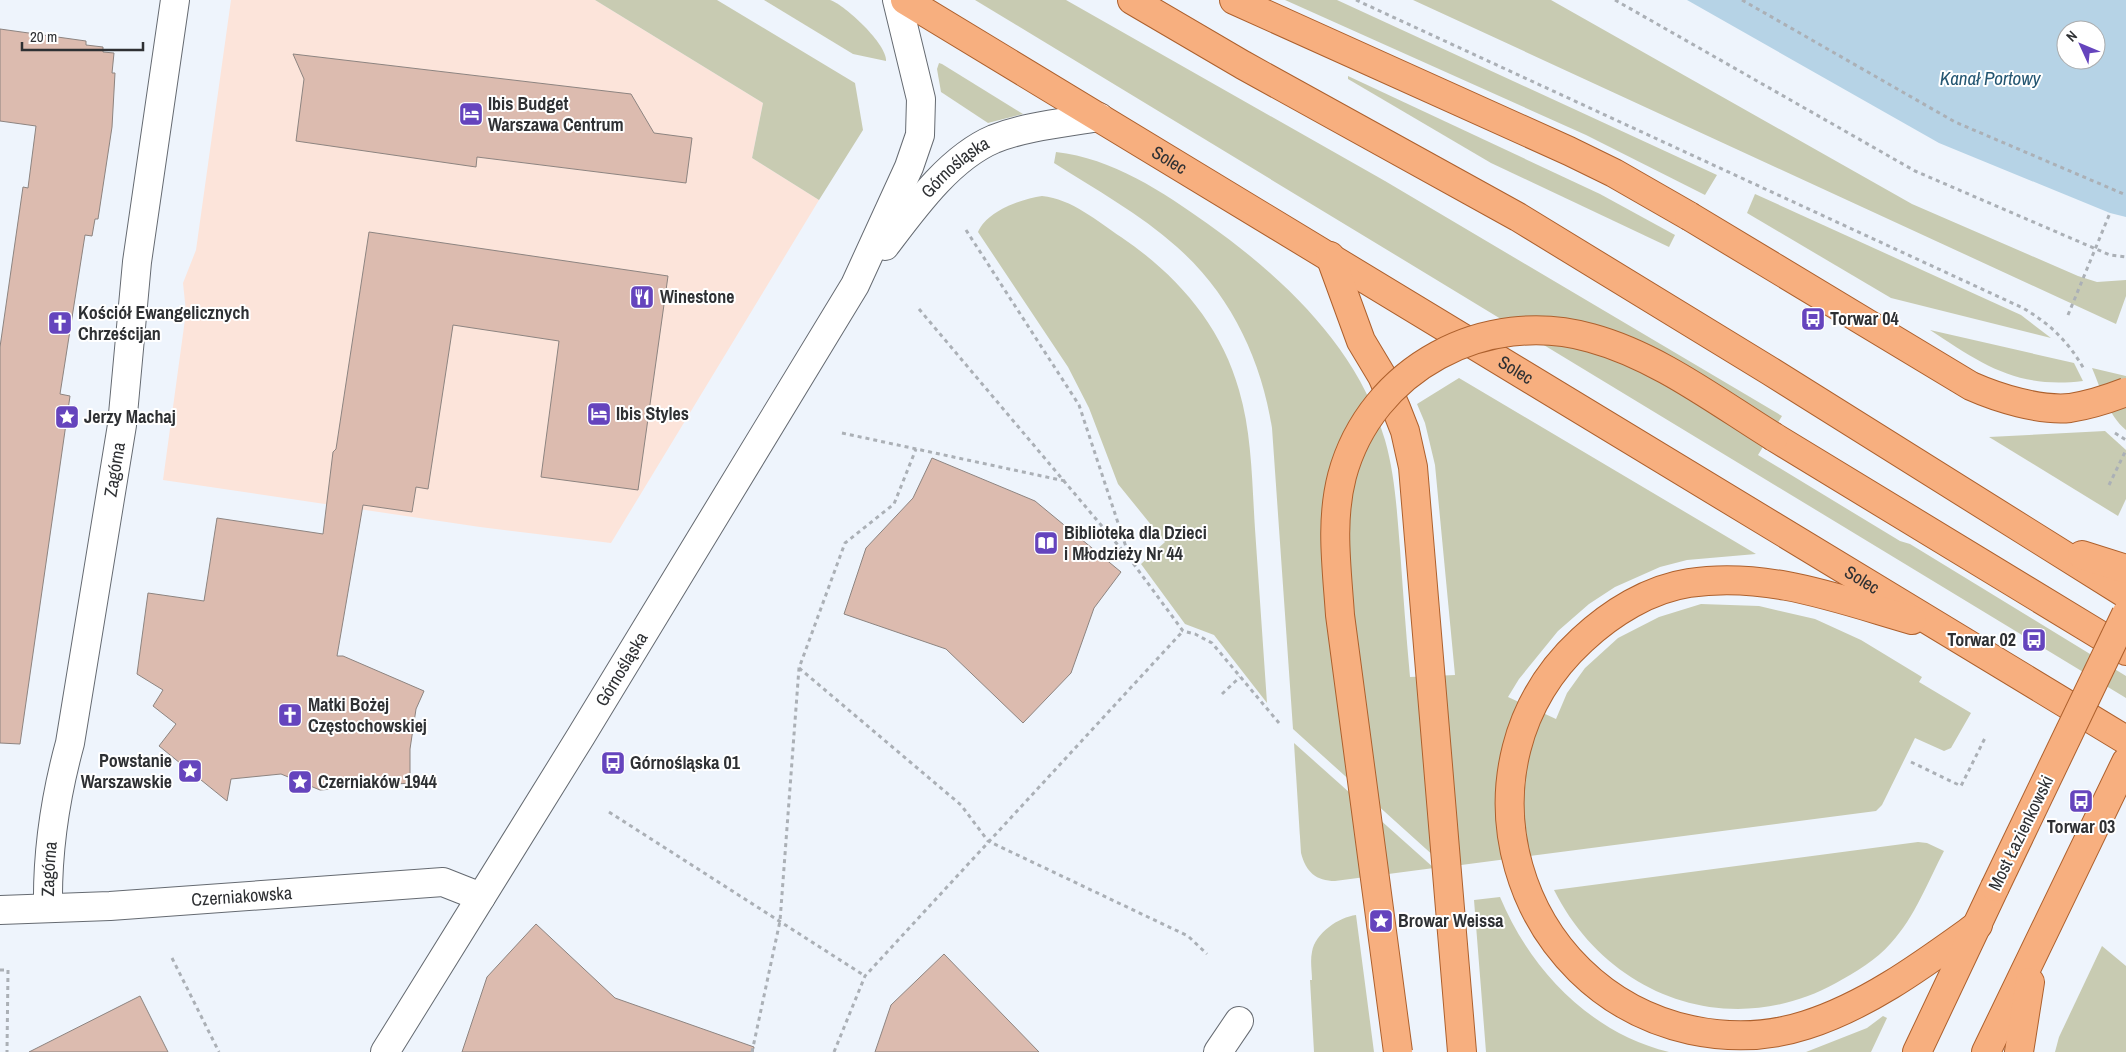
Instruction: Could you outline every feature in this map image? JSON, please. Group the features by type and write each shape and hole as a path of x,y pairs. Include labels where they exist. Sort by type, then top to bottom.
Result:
{"main road":[{"name":"Solec","path":"905,0 2126,740"},
{"path":"1132,0 1243,66 1518,218 2126,594"},
{"path":"1234,0 1614,173 1689,216 1971,386 1992,395 2032,404 2068,408 2097,402 2126,392"},
{"path":"1330,256 1361,341 1382,376 1405,431 1410,448 1416,490 1462,1052"},
{"path":"1398,1052 1340,615 1335,521 1342,476 1357,437 1366,422 1378,405 1405,376 1440,352 1497,332 1541,329 1565,331 1593,338 1641,357 2126,651"},
{"path":"2045,543 2126,569"},
{"path":"1948,631 1773,582 1739,580 1686,584 1649,595 1600,624 1566,654 1532,708 1522,731 1513,768 1510,810 1514,852 1529,898 1541,923 1577,969 1601,989 1637,1012 1675,1026 1703,1033 1733,1035 1771,1034 1807,1025 1834,1014 1907,974 1978,925"},
{"name":"Most Łazienkowski","path":"1917,1052 2126,614"},
{"path":"1986,1052 2051,921 2126,762"},
{"path":"2019,1052 2035,954"}],"street":[{"name":"Zagórna","path":"48,908 50,846 58,787 70,743 122,425 137,262 175,0"},
{"name":"Górnośląska","path":"855,284 909,167 920,135 921,99 897,0"},
{"name":"Górnośląska","path":"385,1052 855,284 924,194 965,157 1001,137 1034,128 1099,117"},
{"name":"Czerniakowska","path":"0,910 443,882 481,897"},
{"path":"1218,1052 1239,1022"}],"path":[{"path":"1356,0 2023,308 2057,332 2070,346 2087,376"},
{"path":"1615,0 1915,171 2110,255 2126,256"},
{"path":"1742,0 1955,122 2126,195"},
{"path":"2068,315 2110,214"},
{"path":"966,230 1078,405 1130,559"},
{"path":"918,309 1066,481 1130,559 1183,631 1196,634 1212,643 1279,723"},
{"path":"2111,425 2115,434 2126,440"},
{"path":"842,433 1066,481"},
{"path":"752,1052 780,921 799,668 845,542 894,504 916,449"},
{"path":"2109,485 2126,450"},
{"path":"834,1052 865,976 1183,631"},
{"path":"799,668 961,805 988,841 1188,936 1207,954"},
{"path":"1222,694 1240,677"},
{"path":"1911,762 1961,786 1986,736"},
{"path":"609,812 865,976"},
{"path":"172,958 219,1052"},
{"path":"0,970 8,970 7,1052"}],"shaded area":[{"path":"231,0 595,0 763,103 752,158 819,200 611,543 480,527 163,480 186,312 183,283 196,250"}],"green space":[{"path":"595,0 717,0 855,83 863,130 819,200 752,158 763,103"},
{"path":"764,0 830,0 837,3 855,17 873,36 880,45 886,61 853,54"},
{"path":"975,0 1066,0 1385,181 1782,416 1758,455 1900,541 1910,544 2126,676 2126,698"},
{"path":"1285,0 1337,0 1717,175 1705,195 1586,135"},
{"path":"1413,0 1551,0 1912,204 2078,276 2097,282 2126,280 2126,296 2116,324"},
{"path":"939,63 1023,114 988,123 941,92 937,69"},
{"path":"1348,76 1600,194 1675,235 1669,247 1491,163 1348,79"},
{"path":"1056,152 1097,161 1117,169 1155,189 1191,212 1264,268 1315,318 1337,345 1357,375 1373,407 1388,453 1397,507 1410,677 1455,675 1435,465 1425,423 1417,404 1459,378 1756,554 1687,560 1660,567 1615,587 1589,604 1558,631 1519,679 1508,697 1556,719 1567,693 1585,668 1618,638 1659,617 1701,604 1759,606 1815,619 1861,640 1922,677 1919,682 1971,713 1951,748 1944,751 1915,738 1882,805 1876,811 1446,867 1293,729 1272,428 1260,377 1240,329 1213,285 1196,265 1163,235 1133,213 1054,163"},
{"path":"1755,194 2021,315 2051,338 1891,298 1747,213"},
{"path":"1042,196 1064,201 1084,212 1160,267 1194,303 1221,344 1231,366 1239,390 1249,441 1267,703 1214,635 1185,624 1141,564 1165,542 1118,484 1089,408 1068,367 978,232 982,225 997,212 1015,203"},
{"path":"1930,330 2074,363 2083,381 2059,383 2038,381 2001,371 1966,353"},
{"path":"2092,368 2126,376 2126,430 2114,417"},
{"path":"2105,431 2126,450 2126,499 2118,516 1989,437"},
{"path":"1294,743 1434,868 1335,881 1328,881 1313,874 1303,860 1301,853"},
{"path":"1918,842 1927,843 1944,851 1907,922 1900,933 1885,949 1865,965 1836,983 1795,1000 1754,1008 1714,1007 1675,998 1638,982 1605,958 1577,927 1554,890"},
{"path":"1500,897 1528,949 1546,973 1566,994 1589,1014 1613,1030 1640,1043 1669,1052 1486,1052 1474,900"},
{"path":"1356,915 1374,1052 1314,1052 1310,980 1312,980 1311,959 1314,945 1329,927 1342,919"},
{"path":"2102,946 2126,966 2126,1052 2055,1052 2059,1037"},
{"path":"1883,1016 1887,1018 1871,1052 1806,1052 1867,1028"}],"water":[{"name":"Kanał Portowy","path":"1687,0 2126,0 2126,217 2110,213 1939,143"}],"building":[{"path":"0,29 86,41 86,45 103,47 103,52 114,53 112,73 115,73 112,127 98,219 95,219 92,236 85,235 60,394 70,396 20,744 0,743 0,347 23,187 28,188 36,126 0,121"},
{"name":"Ibis Budget Warszawa Centrum","path":"293,54 631,94 654,133 692,138 686,183 477,157 476,167 296,141 304,79"},
{"path":"369,232 668,276 638,490 541,477 559,341 453,325 428,489 416,487 412,512 363,505 337,656 343,656 424,691 416,709 410,749 410,783 320,790 281,774 231,779 227,801 159,746 176,724 153,706 163,690 137,674 148,593 204,601 217,518 323,534 333,452 336,449"},
{"path":"932,458 1035,501 1121,572 1094,608 1071,673 1023,723 946,649 844,614 866,548 913,498"},
{"path":"536,924 615,998 754,1047 753,1052 462,1052 487,977"},
{"path":"944,954 1039,1052 875,1052 891,1005"},
{"path":"140,996 168,1052 29,1052"}],"place":[{"name":"Ibis Budget Warszawa Centrum","path":"471,114"},
{"name":"Winestone","path":"642,297"},
{"name":"Torwar 04","path":"1813,319"},
{"name":"Kościół Ewangelicznych Chrześcijan","path":"60,323"},
{"name":"Ibis Styles","path":"599,414"},
{"name":"Jerzy Machaj","path":"67,417"},
{"name":"Biblioteka dla Dzieci i Młodzieży Nr 44","path":"1046,543"},
{"name":"Torwar 02","path":"2034,640"},
{"name":"Matki Bożej Częstochowskiej","path":"290,715"},
{"name":"Górnośląska 01","path":"613,763"},
{"name":"Powstanie Warszawskie","path":"190,771"},
{"name":"Czerniaków 1944","path":"300,782"},
{"name":"Torwar 03","path":"2081,801"},
{"name":"Browar Weissa","path":"1381,921"}]}
